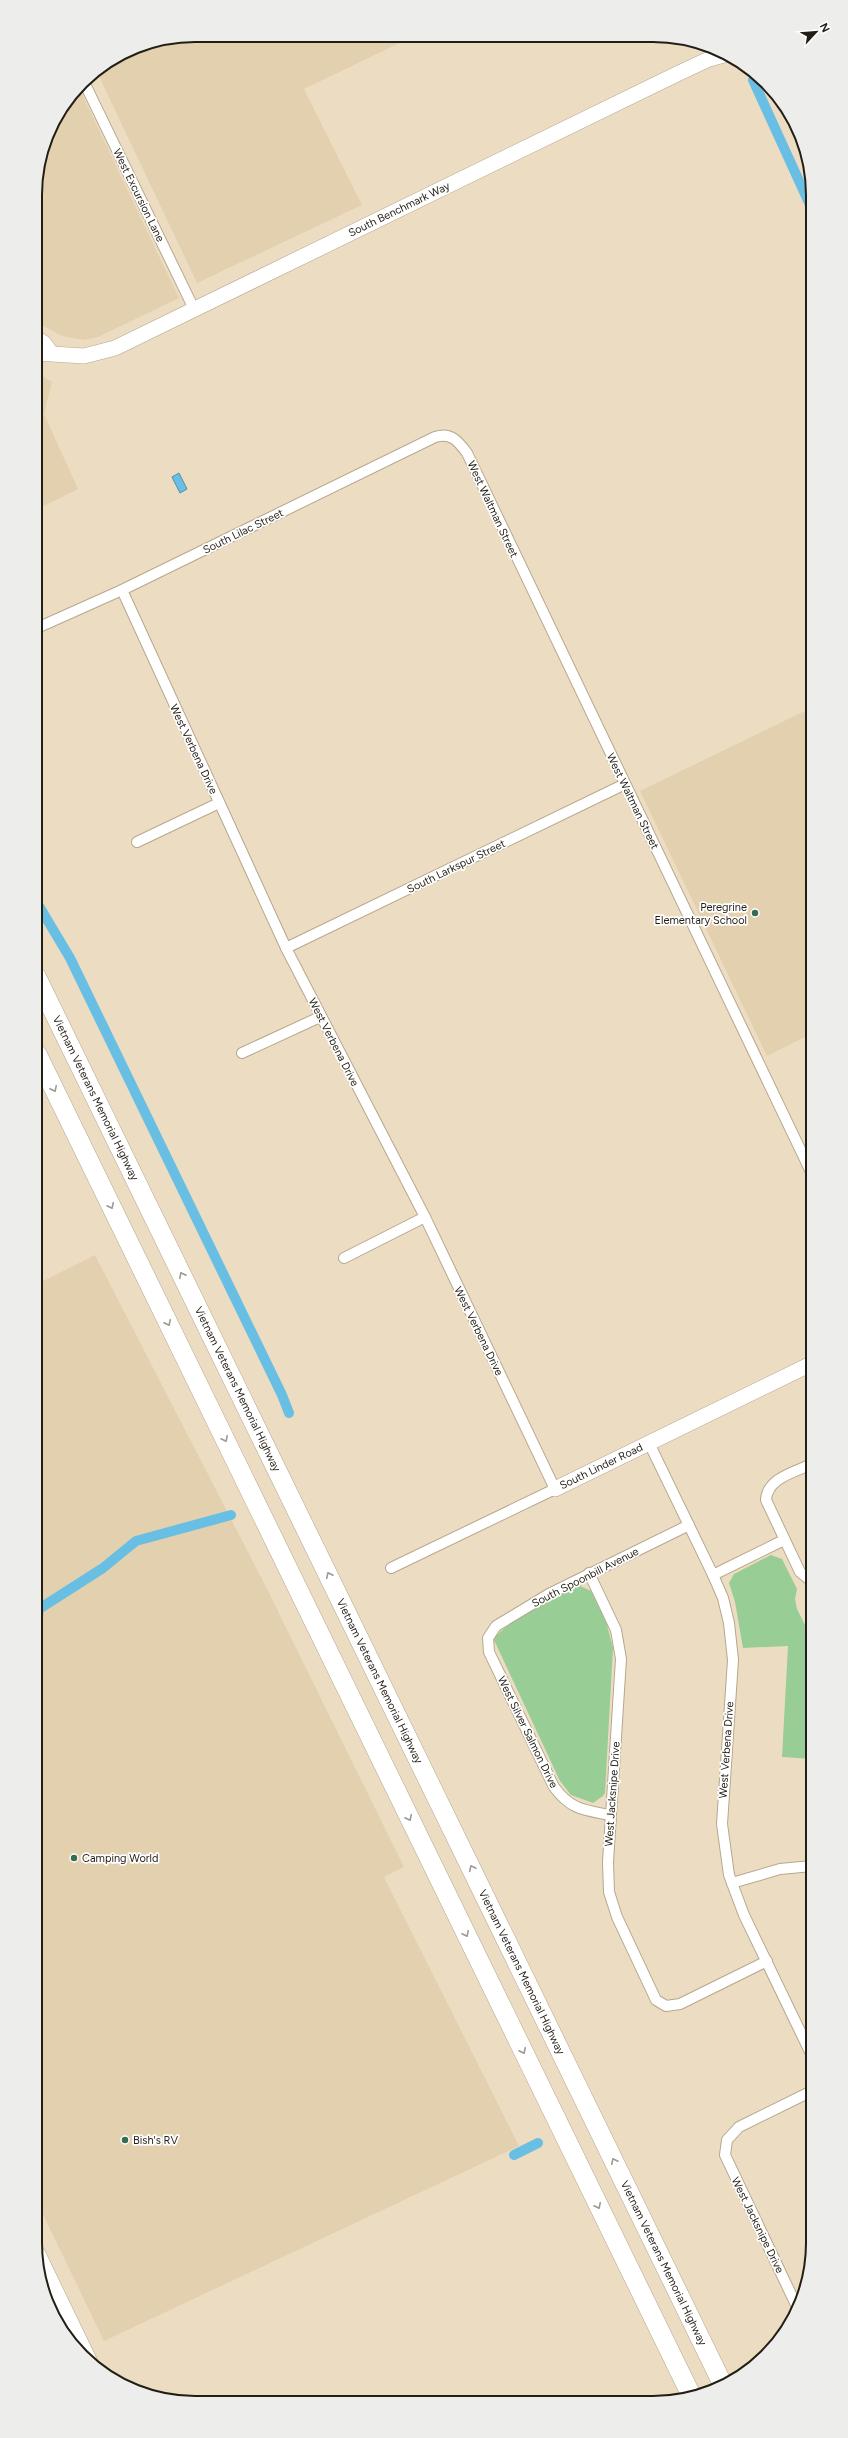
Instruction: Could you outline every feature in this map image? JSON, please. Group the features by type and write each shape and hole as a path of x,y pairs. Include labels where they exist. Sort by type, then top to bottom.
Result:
{"highway":[{"name":"Vietnam Veterans Memorial Highway","path":"42,988 721,2380"},
{"path":"42,1066 689,2392"}],"street":[{"name":"South Benchmark Way","path":"43,353 84,356 105,352 709,58 717,56"},
{"name":"West Excursion Lane","path":"87,87 194,309"},
{"path":"42,342 44,343 43,353"},
{"name":"South Lilac Street","path":"42,626 122,590 435,437 448,435"},
{"name":"West Waltman Street","path":"448,435 458,441 467,453 806,1162"},
{"name":"West Verbena Drive","path":"122,590 286,948 320,1017 425,1217 555,1489"},
{"name":"South Larkspur Street","path":"286,948 625,784"},
{"path":"137,842 219,803"},
{"path":"242,1053 320,1017"},
{"path":"344,1258 425,1217"},
{"name":"South Linder Road","path":"391,1568 806,1367"},
{"name":"West Verbena Drive","path":"649,1443 713,1575 727,1612 732,1646 722,1824 725,1855 737,1899 806,2043"},
{"path":"806,1467 775,1481 766,1493 768,1508 800,1572 806,1577"},
{"name":"South Spoonbill Avenue","path":"488,1638 496,1626 589,1573 689,1525"},
{"path":"713,1575 784,1540"},
{"name":"West Jacksnipe Drive","path":"589,1573 616,1630 621,1659 608,1862 609,1892 617,1917 656,2000 666,2006 680,2004 767,1961"},
{"name":"West Silver Salmon Drive","path":"488,1638 489,1652 554,1787 564,1800 576,1808 610,1815"},
{"path":"732,1883 780,1869 806,1867"},
{"name":"West Jacksnipe Drive","path":"794,2301 725,2155 727,2140 739,2127 806,2095"},
{"path":"43,2265 83,2347"}],"shaded area":[{"path":"402,42 304,89 362,205 197,283 99,76 118,62 136,54 155,47 175,43"},
{"path":"81,93 179,298 98,337 85,340 62,336 42,325 42,185 47,155 54,136 62,118"},
{"path":"42,376 52,382 44,414 78,489 42,507"},
{"name":"Peregrine Elementary School","path":"806,710 806,1036 767,1056 640,791"},
{"path":"95,1255 265,1585 404,1867 384,1877 519,2146 104,2341 42,2212 42,1282"}],"green space":[{"path":"771,1555 782,1559 797,1589 795,1599 797,1609 806,1627 806,1759 782,1757 788,1646 743,1648 735,1602 729,1583 734,1574"},
{"path":"578,1585 591,1591 606,1621 613,1648 605,1793 593,1803 571,1795 560,1781 494,1640 498,1634 518,1618 545,1601"}],"water":[{"path":"179,473 187,489 180,493 172,477"}],"waterway":[{"path":"753,80 806,196"},
{"path":"42,911 70,958 282,1395 289,1413"},
{"path":"42,1607 103,1568 136,1541 231,1515"},
{"path":"514,2155 538,2143"}],"place":[{"name":"Peregrine Elementary School","path":"755,913"},
{"name":"Camping World","path":"74,1858"},
{"name":"Bish's RV","path":"125,2140"}]}
